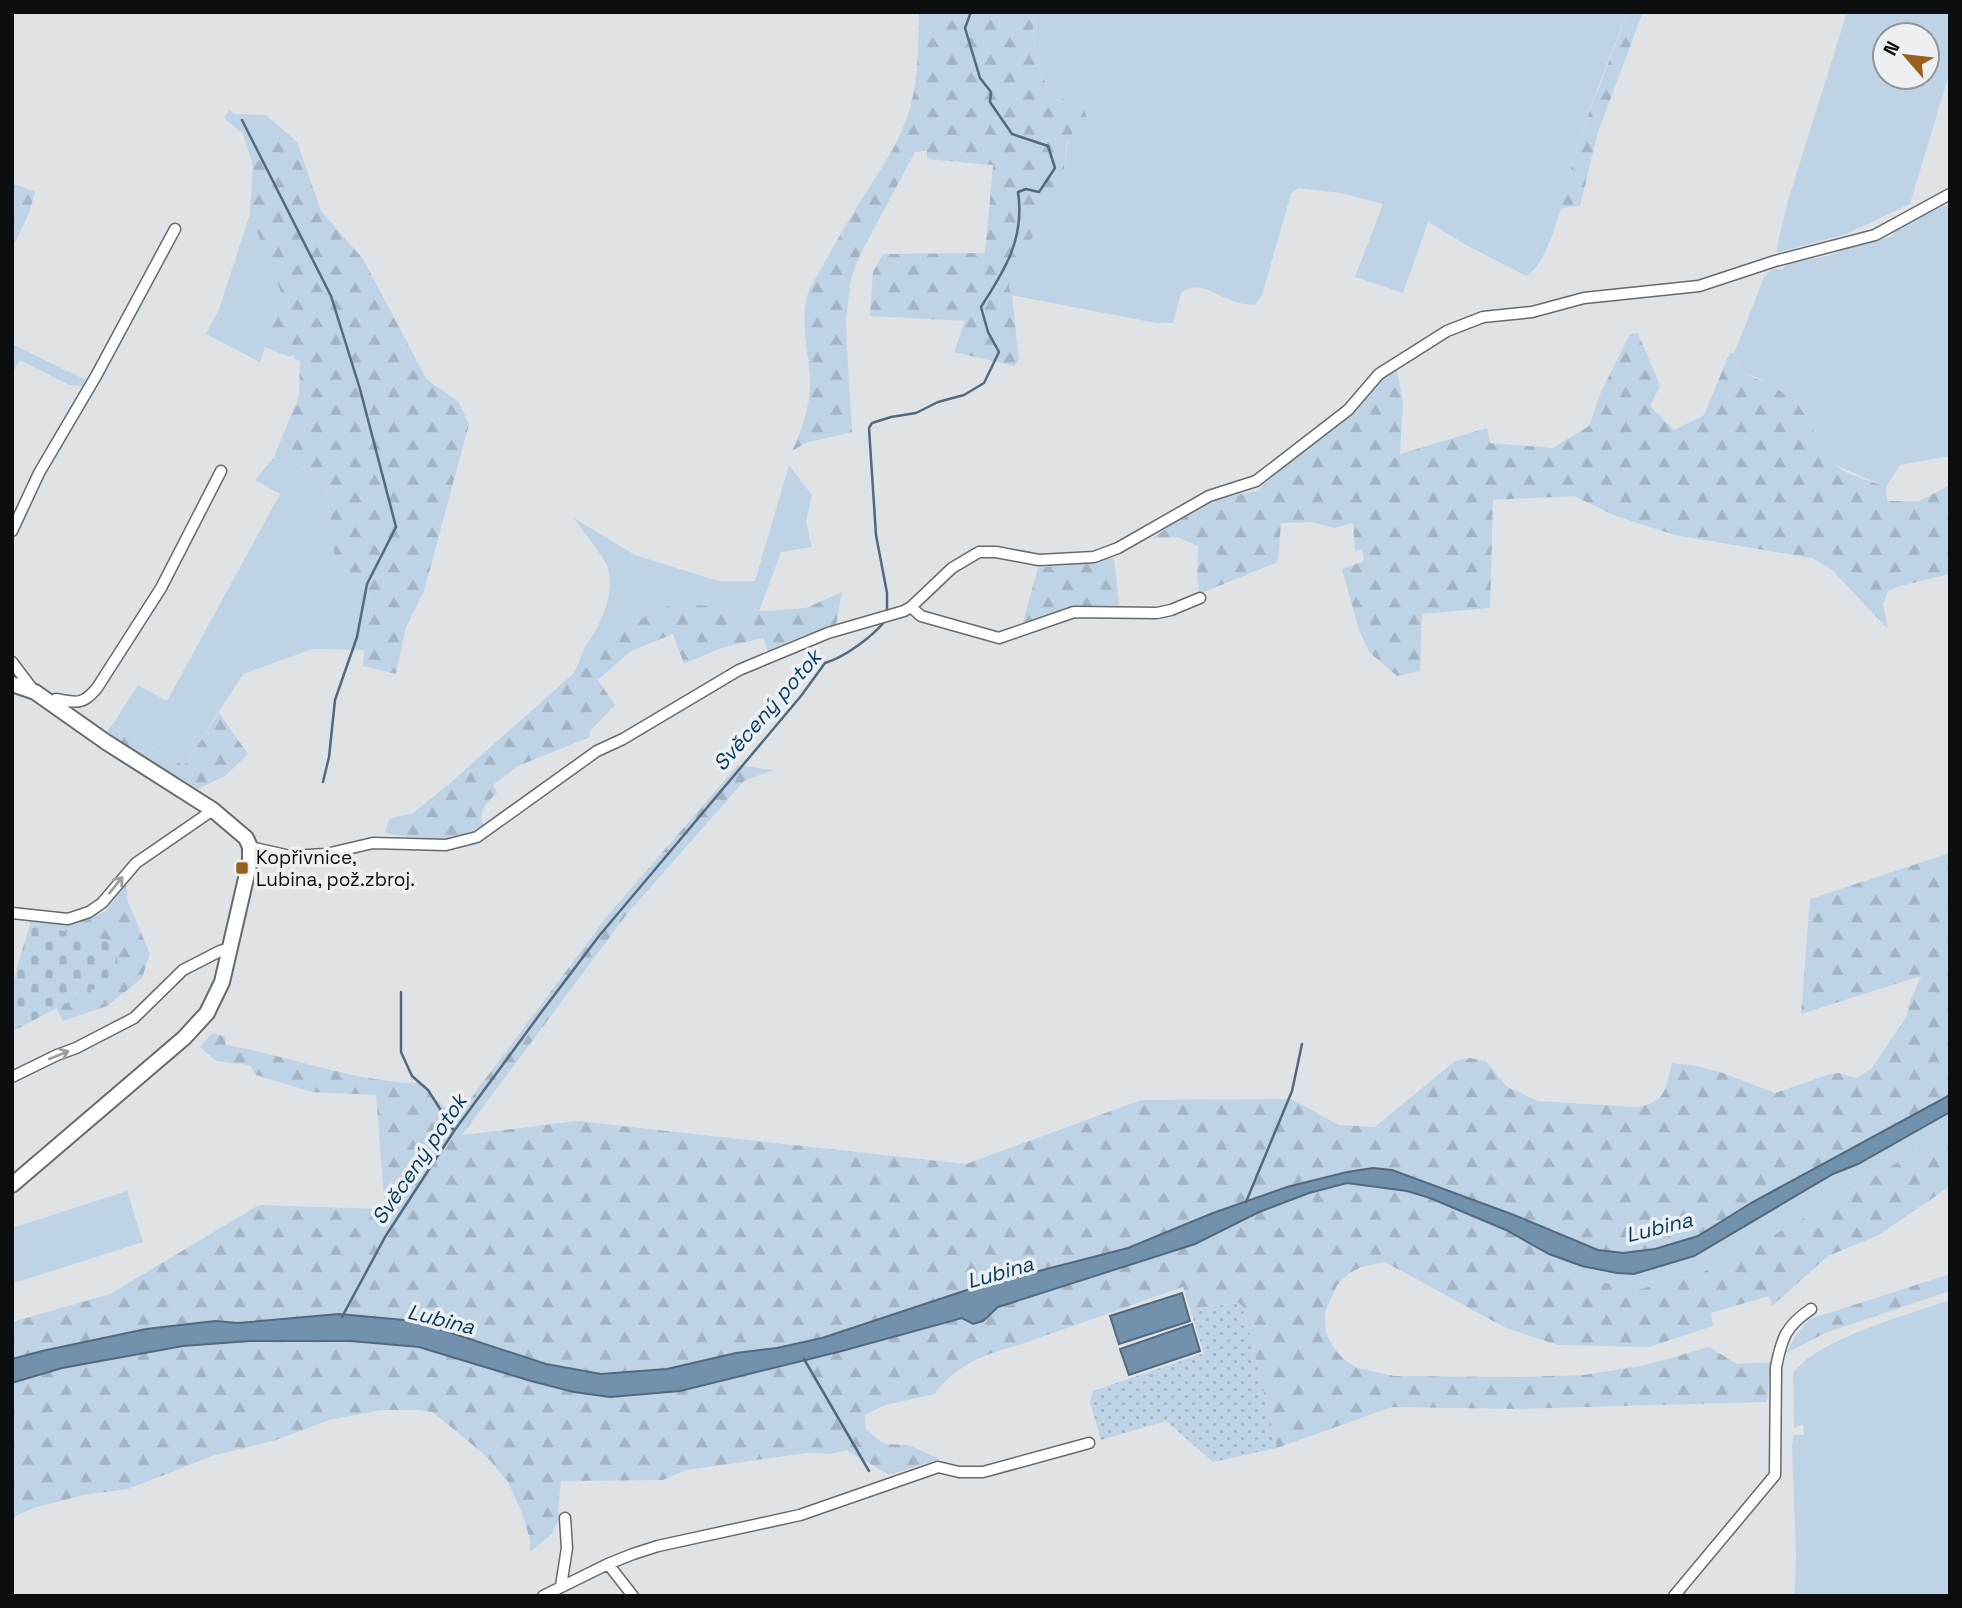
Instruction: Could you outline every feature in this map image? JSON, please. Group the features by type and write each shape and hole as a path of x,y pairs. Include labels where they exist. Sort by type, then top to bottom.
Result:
{"street":[{"path":"250,847 290,856 330,854 373,843 446,845 477,837 597,751 739,670 828,633 911,607 952,568 979,552 1039,559 1094,557 1118,548 1209,496 1256,481 1338,418 1380,374 1447,331 1483,317 1532,312 1584,299 1699,285 1774,261 1875,235 1950,194"},
{"path":"12,531 39,473 96,376 175,229"},
{"path":"52,704 56,699 76,703 88,700 97,688 161,588 221,471"},
{"path":"911,607 921,616 999,638 1074,612 1157,613 1200,598"},
{"path":"12,662 34,692"},
{"path":"12,684 34,692 106,742 213,810 239,830 250,847 250,861 218,992 198,1023 12,1185"},
{"path":"12,913 68,919 89,912 102,903 136,863 213,810"},
{"path":"12,1077 134,1018 183,970 230,948"},
{"path":"1674,1596 1775,1475 1776,1367 1779,1352 1784,1334 1793,1321 1811,1308"},
{"path":"543,1596 608,1564 658,1546 800,1515 938,1466 959,1472 983,1472 1089,1443"},
{"path":"561,1586 567,1548 565,1518"},
{"path":"608,1564 633,1596"}],"green space":[{"path":"919,12 1032,12 1037,60 1045,82 1063,99 1084,108 1086,116 1082,126 1073,132 1067,142 1063,176 1056,196 1011,274 1009,287 1019,360 1014,366 954,352 965,321 870,316 873,272 883,254 985,253 993,165 927,159 927,151 915,152 860,255 851,278 846,319 852,432 805,443 792,451 803,424 809,397 810,377 804,323 809,290 890,154 906,120 917,72"},
{"path":"1032,12 1628,12 1583,128 1553,232 1536,267 1526,276 1428,222 1403,293 1355,277 1383,204 1341,193 1298,188 1291,194 1262,295 1255,305 1241,304 1205,289 1187,289 1181,293 1173,323 1156,323 1011,295 1011,273 1056,196 1063,176 1068,139 1082,126 1084,108 1063,99 1045,82 1037,60"},
{"path":"1628,12 1643,12 1598,132 1580,206 1560,208 1582,131"},
{"path":"1847,12 1950,12 1950,71 1910,204 1846,234 1777,253 1779,237"},
{"path":"229,110 234,114 266,115 297,142 279,140 253,166 243,134 224,118"},
{"path":"279,140 297,142 321,211 363,259 427,380 458,401 469,424 424,591 406,627 396,674 363,666 370,595 335,560 327,491 301,466 274,457 299,396 300,361 294,359 293,355 290,357 265,347 282,295 250,214 253,166"},
{"path":"12,183 35,192 29,213 12,249"},
{"path":"1950,203 1950,456 1900,465 1886,487 1833,464 1825,455 1804,413 1760,379 1741,372 1734,354 1764,277 1772,269 1783,269 1787,264 1827,256 1878,237 1891,237 1897,228"},
{"path":"250,214 282,295 260,362 206,334 219,309"},
{"path":"1638,333 1660,386 1650,406 1674,430 1704,415 1730,352 1734,354 1742,371 1773,386 1799,406 1824,452 1837,467 1886,487 1887,501 1919,501 1950,485 1950,574 1888,591 1883,604 1888,629 1831,569 1812,558 1675,535 1616,516 1574,496 1493,500 1490,608 1422,614 1420,671 1397,676 1369,652 1359,630 1342,569 1364,561 1362,549 1355,551 1353,523 1334,528 1311,522 1281,523 1278,562 1199,594 1198,546 1177,537 1152,538 1210,500 1257,491 1374,381 1396,365 1403,403 1400,454 1487,428 1490,443 1553,448 1589,426 1600,394 1630,334"},
{"path":"12,344 86,380 82,386 69,385 20,360 12,374"},
{"path":"274,457 301,466 327,491 335,560 370,595 365,650 313,649 243,674 184,766 113,724 138,685 167,701 280,494 255,480"},
{"path":"789,465 812,495 806,522 812,547 781,552 759,611 674,603 586,645 605,609 610,578 606,563 574,518 635,555 718,581 755,581"},
{"path":"1114,558 1120,612 1072,611 1022,626 1038,568"},
{"path":"842,592 836,625 768,652 763,638 721,648 684,664 673,634 631,651 598,680 615,705 589,732 590,737 518,766 493,785 497,793 482,812 484,825 459,836 436,839 385,833 389,819 413,813 574,673 586,645 674,603 763,611 806,608"},
{"path":"219,713 248,754 225,776 198,789 106,734 113,724 184,766"},
{"path":"738,765 773,770 744,781 627,914 462,1135 577,1121 966,1164 1141,1100 1291,1099 1339,1125 1375,1127 1455,1061 1470,1058 1486,1061 1507,1087 1538,1101 1637,1107 1654,1102 1663,1093 1672,1063 1723,1073 1775,1093 1830,1074 1839,1073 1857,1078 1871,1069 1907,1016 1921,976 1801,1014 1810,899 1950,853 1950,1095 1751,1203 1698,1236 1655,1249 1623,1253 1598,1250 1514,1215 1392,1170 1347,1172 1287,1187 1213,1213 1128,1248 973,1288 822,1338 777,1348 736,1353 668,1369 601,1374 546,1364 415,1321 339,1314 238,1323 215,1321 146,1329 12,1359 12,1322 110,1294 259,1205 385,1209 376,1095 312,1092 256,1075 250,1065 216,1061 200,1047 212,1033 225,1036 226,1045 371,1078 419,1083 450,1112 454,1121 608,915"},
{"path":"126,883 128,902 150,954 142,978 107,1006 63,1021 56,1007 101,985 118,962 115,950 107,940 30,924 30,919 67,923 105,912"},
{"path":"30,924 107,940 115,950 118,962 114,971 101,985 15,1030 12,991"},
{"path":"1950,1112 1950,1131 1794,1224 1701,1273 1641,1289 1572,1277 1549,1254 1582,1266 1658,1268 1694,1256 1833,1174 1858,1164"},
{"path":"1950,1131 1950,1186 1879,1235 1828,1256 1772,1306 1769,1296 1711,1313 1713,1326 1649,1347 1558,1345 1506,1328 1385,1262 1361,1267 1348,1274 1337,1285 1325,1312 1326,1333 1335,1350 1345,1360 1357,1368 1394,1376 1584,1375 1646,1365 1709,1347 1737,1364 1771,1362 1767,1402 1519,1409 1392,1407 1277,1448 1243,1307 1238,1303 1190,1309 1183,1287 982,1357 951,1376 935,1394 885,1405 865,1415 866,1430 885,1444 908,1445 940,1459 889,1475 846,1450 686,1470 663,1480 561,1481 558,1511 560,1516 552,1534 530,1552 530,1539 508,1482 488,1458 461,1435 432,1412 419,1410 381,1410 329,1420 276,1440 215,1455 128,1489 83,1495 34,1508 15,1516 12,1525 12,1383 62,1368 183,1346 250,1341 351,1341 419,1347 531,1381 610,1397 680,1391 962,1318 973,1324 983,1321 998,1307 1195,1244 1259,1212 1309,1193 1347,1183 1407,1191 1430,1198 1506,1230 1549,1254 1572,1277 1641,1289 1701,1273 1794,1224"},
{"path":"127,1191 143,1242 14,1283 12,1228"},
{"path":"1950,1274 1950,1291 1825,1333 1786,1353 1796,1335 1810,1319"},
{"path":"1950,1300 1950,1596 1794,1596 1796,1558 1792,1445 1794,1435 1804,1435 1803,1424 1794,1428 1793,1374 1804,1362 1842,1339"},
{"path":"1239,1303 1243,1307 1277,1448 1213,1462 1166,1421 1101,1440 1090,1402 1093,1391 1204,1353 1190,1309"}],"shaded area":[{"path":"1950,1095 1950,1112 1858,1164 1833,1174 1694,1256 1634,1274 1582,1266 1549,1254 1506,1230 1430,1198 1407,1191 1347,1183 1309,1193 1259,1212 1195,1244 998,1307 983,1321 973,1324 962,1318 680,1391 610,1397 574,1392 419,1347 351,1341 250,1341 183,1346 62,1368 12,1383 12,1359 146,1329 215,1321 238,1323 339,1314 415,1321 546,1364 601,1374 667,1369 736,1353 777,1348 822,1338 973,1288 1128,1248 1213,1213 1287,1187 1373,1168 1392,1170 1514,1215 1598,1250 1623,1253 1655,1249 1698,1236 1751,1203"},
{"path":"1182,1293 1190,1321 1119,1344 1110,1316"},
{"path":"1192,1324 1200,1351 1129,1375 1120,1349"}],"waterway":[{"name":"Svěcený potok","path":"887,614 887,593 876,535 869,428 872,423 916,413 938,402 964,395 984,383 999,352 988,332 981,307 998,280 1016,239 1019,224 1018,192 1026,189 1039,192 1055,168 1048,146 1012,134 990,102 991,92 980,78 965,28 971,12"},
{"path":"242,120 331,296 360,389 396,527 367,584 357,637 335,700 329,757 323,782"},
{"name":"Svěcený potok","path":"342,1317 385,1237 454,1131 599,936 801,696 825,663 858,646 885,621"},
{"path":"401,992 401,1052 412,1076 428,1090 454,1131"},
{"path":"1246,1202 1292,1091 1302,1044"},
{"path":"804,1359 869,1471"}],"place":[{"name":"Kopřivnice, Lubina, pož.zbroj.","path":"242,868"}],"water label":[{"name":"Lubina","path":"1659,1227"},
{"name":"Lubina","path":"1000,1272"},
{"name":"Lubina","path":"441,1319"}]}
